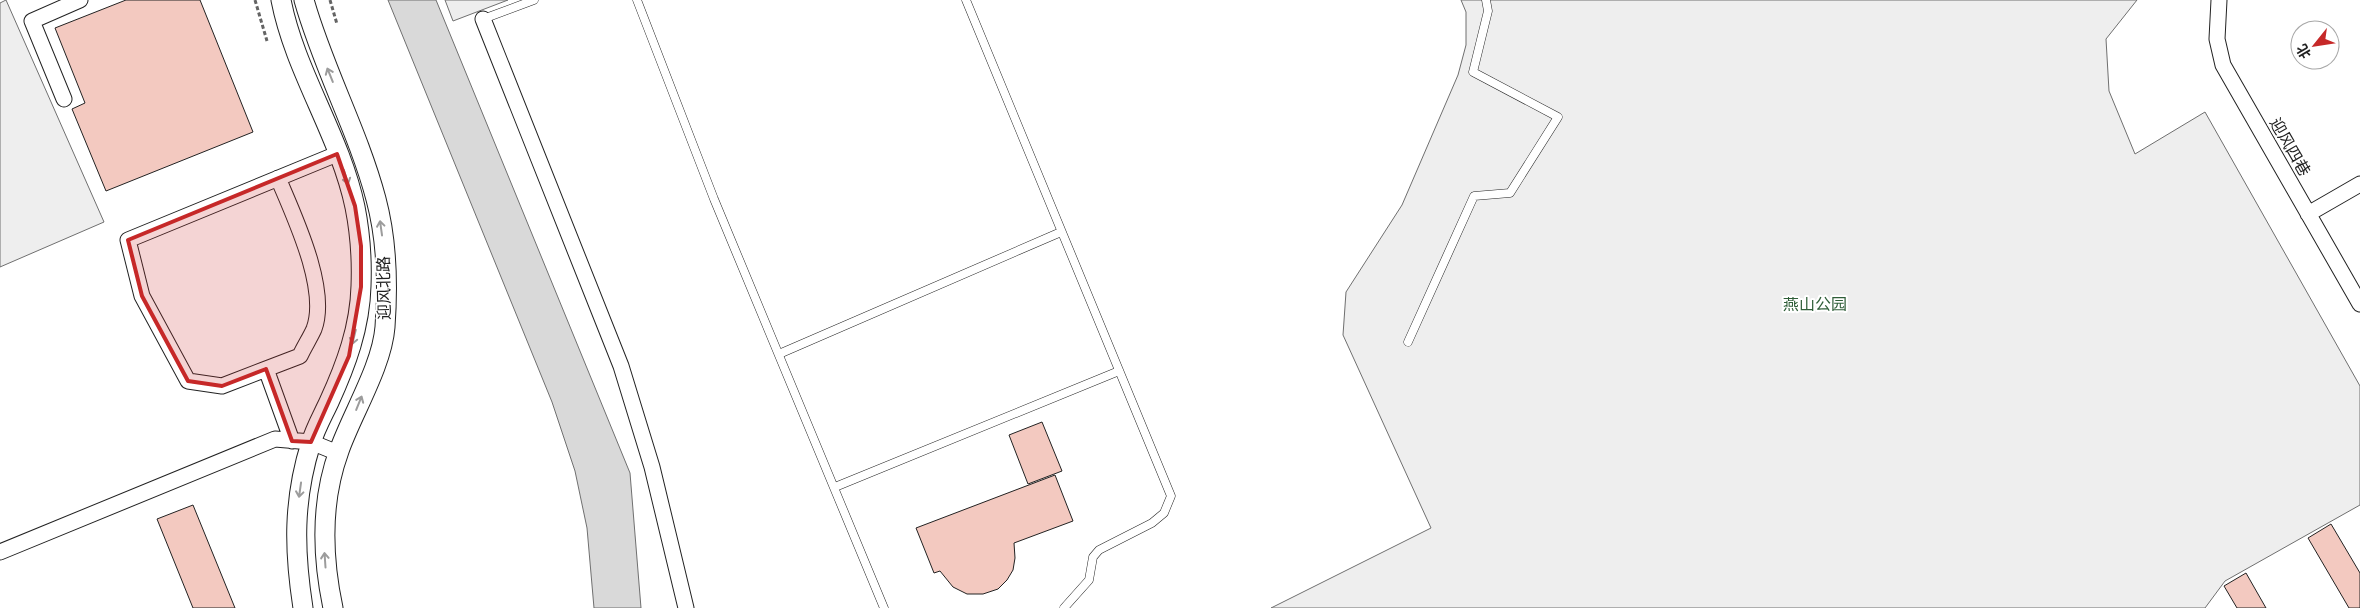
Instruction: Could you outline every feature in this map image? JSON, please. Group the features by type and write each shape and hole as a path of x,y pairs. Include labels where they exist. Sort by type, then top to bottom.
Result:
{"street":[{"path":"64,99 32,21 80,0"},
{"name":"迎风北路","path":"281,0 284,18 301,68 337,154 355,206 360,246 361,287 357,322 349,356 311,442 300,485 295,530 303,608"},
{"name":"迎风北路","path":"304,0 323,58 364,160 377,201 388,290 385,331 375,365 338,452 328,492 323,529 326,573 333,608"},
{"name":"迎风四巷","path":"2219,0 2216,39 2223,65 2360,304"},
{"path":"482,19 621,366 652,467 686,608"},
{"path":"278,178 302,236 317,290 315,327 300,356 222,386 188,380 142,296 128,240 278,178 337,154"},
{"path":"2308,214 2360,184"},
{"path":"266,369 292,441"},
{"path":"0,552 275,440 311,442 338,452"}],"lane":[{"path":"482,19 534,0"},
{"path":"637,0 707,180 884,608"},
{"path":"966,0 1171,496 1164,513 1152,523 1099,550 1093,557 1089,580 1064,608"},
{"path":"1408,342 1474,196 1510,193 1558,117 1473,72 1488,11 1486,0"},
{"path":"779,354 1061,232"},
{"path":"835,487 1120,371"}],"path":[{"path":"255,0 266,41"},
{"path":"330,0 337,24"}],"highlighted area":[{"path":"337,154 355,206 361,246 361,287 349,356 311,442 292,441 266,369 222,386 188,381 142,296 128,240"}],"green space":[{"path":"6,0 104,222 0,267 0,3"},
{"path":"445,0 508,0 453,21"},
{"name":"燕山公园","path":"1461,0 2137,0 2106,39 2109,91 2135,154 2205,112 2360,386 2360,505 2225,581 2205,608 1271,608 1431,528 1343,335 1346,292 1402,205 1458,75 1466,45 1466,12"}],"shaded area":[{"path":"388,0 436,0 630,473 641,608 594,608 587,528 575,471 552,402"}],"building":[{"path":"126,0 200,0 253,132 106,191 72,109 85,103 55,28"},
{"path":"1042,422 1062,471 1028,484 1009,435"},
{"path":"1055,475 1073,521 1014,543 1015,558 1013,570 998,589 983,594 967,594 953,587 940,571 934,573 916,528"},
{"path":"193,505 235,608 193,608 157,519"},
{"path":"2331,524 2360,573 2360,608 2349,608 2308,538"},
{"path":"2246,573 2266,608 2237,608 2224,586"}]}
